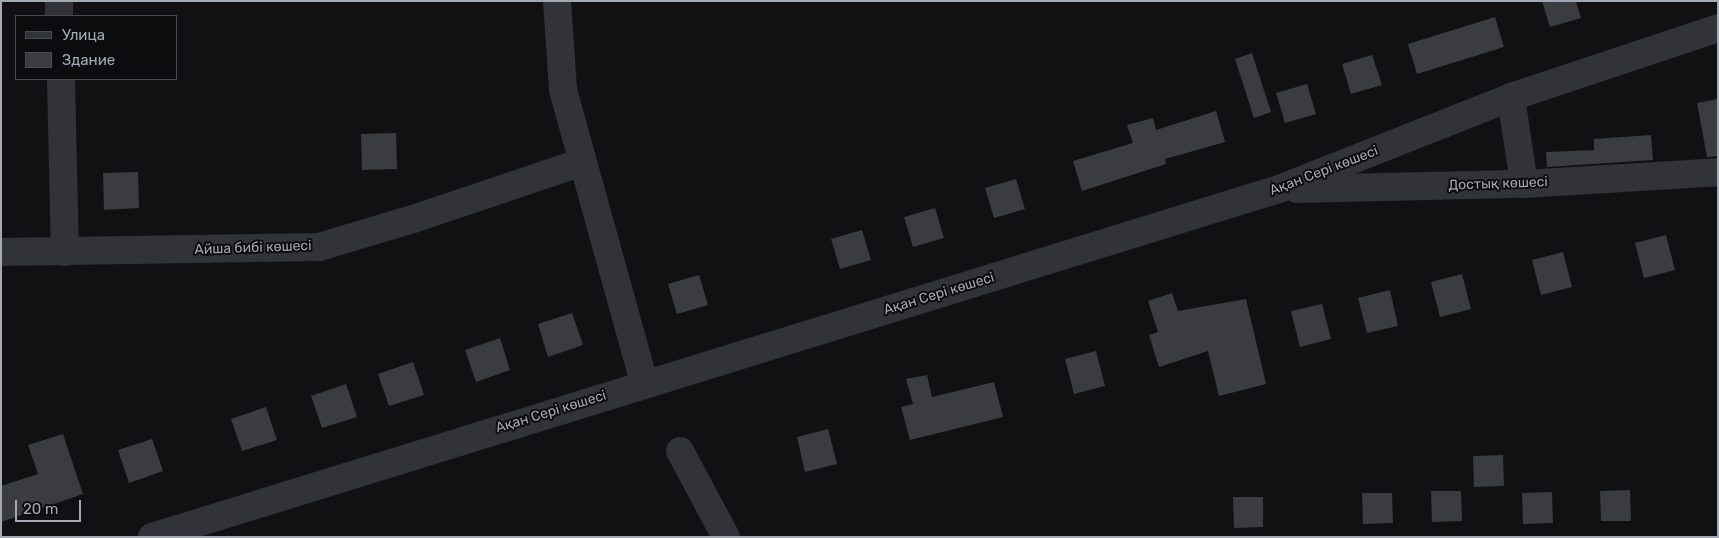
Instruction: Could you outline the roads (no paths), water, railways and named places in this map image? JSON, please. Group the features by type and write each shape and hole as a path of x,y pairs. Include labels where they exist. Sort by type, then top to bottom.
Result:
{"street":[{"path":"59,1 59,15"},
{"path":"558,1 563,90 644,383"},
{"name":"Ақан Сері көшесі","path":"152,537 644,383 1279,190 1511,97 1718,28"},
{"path":"61,80 65,252"},
{"path":"1511,97 1524,184"},
{"name":"Айша бибі көшесі","path":"1,252 319,247 413,219 582,162"},
{"name":"Достық көшесі","path":"1279,190 1524,184 1718,172"},
{"path":"680,451 726,537"}]}
